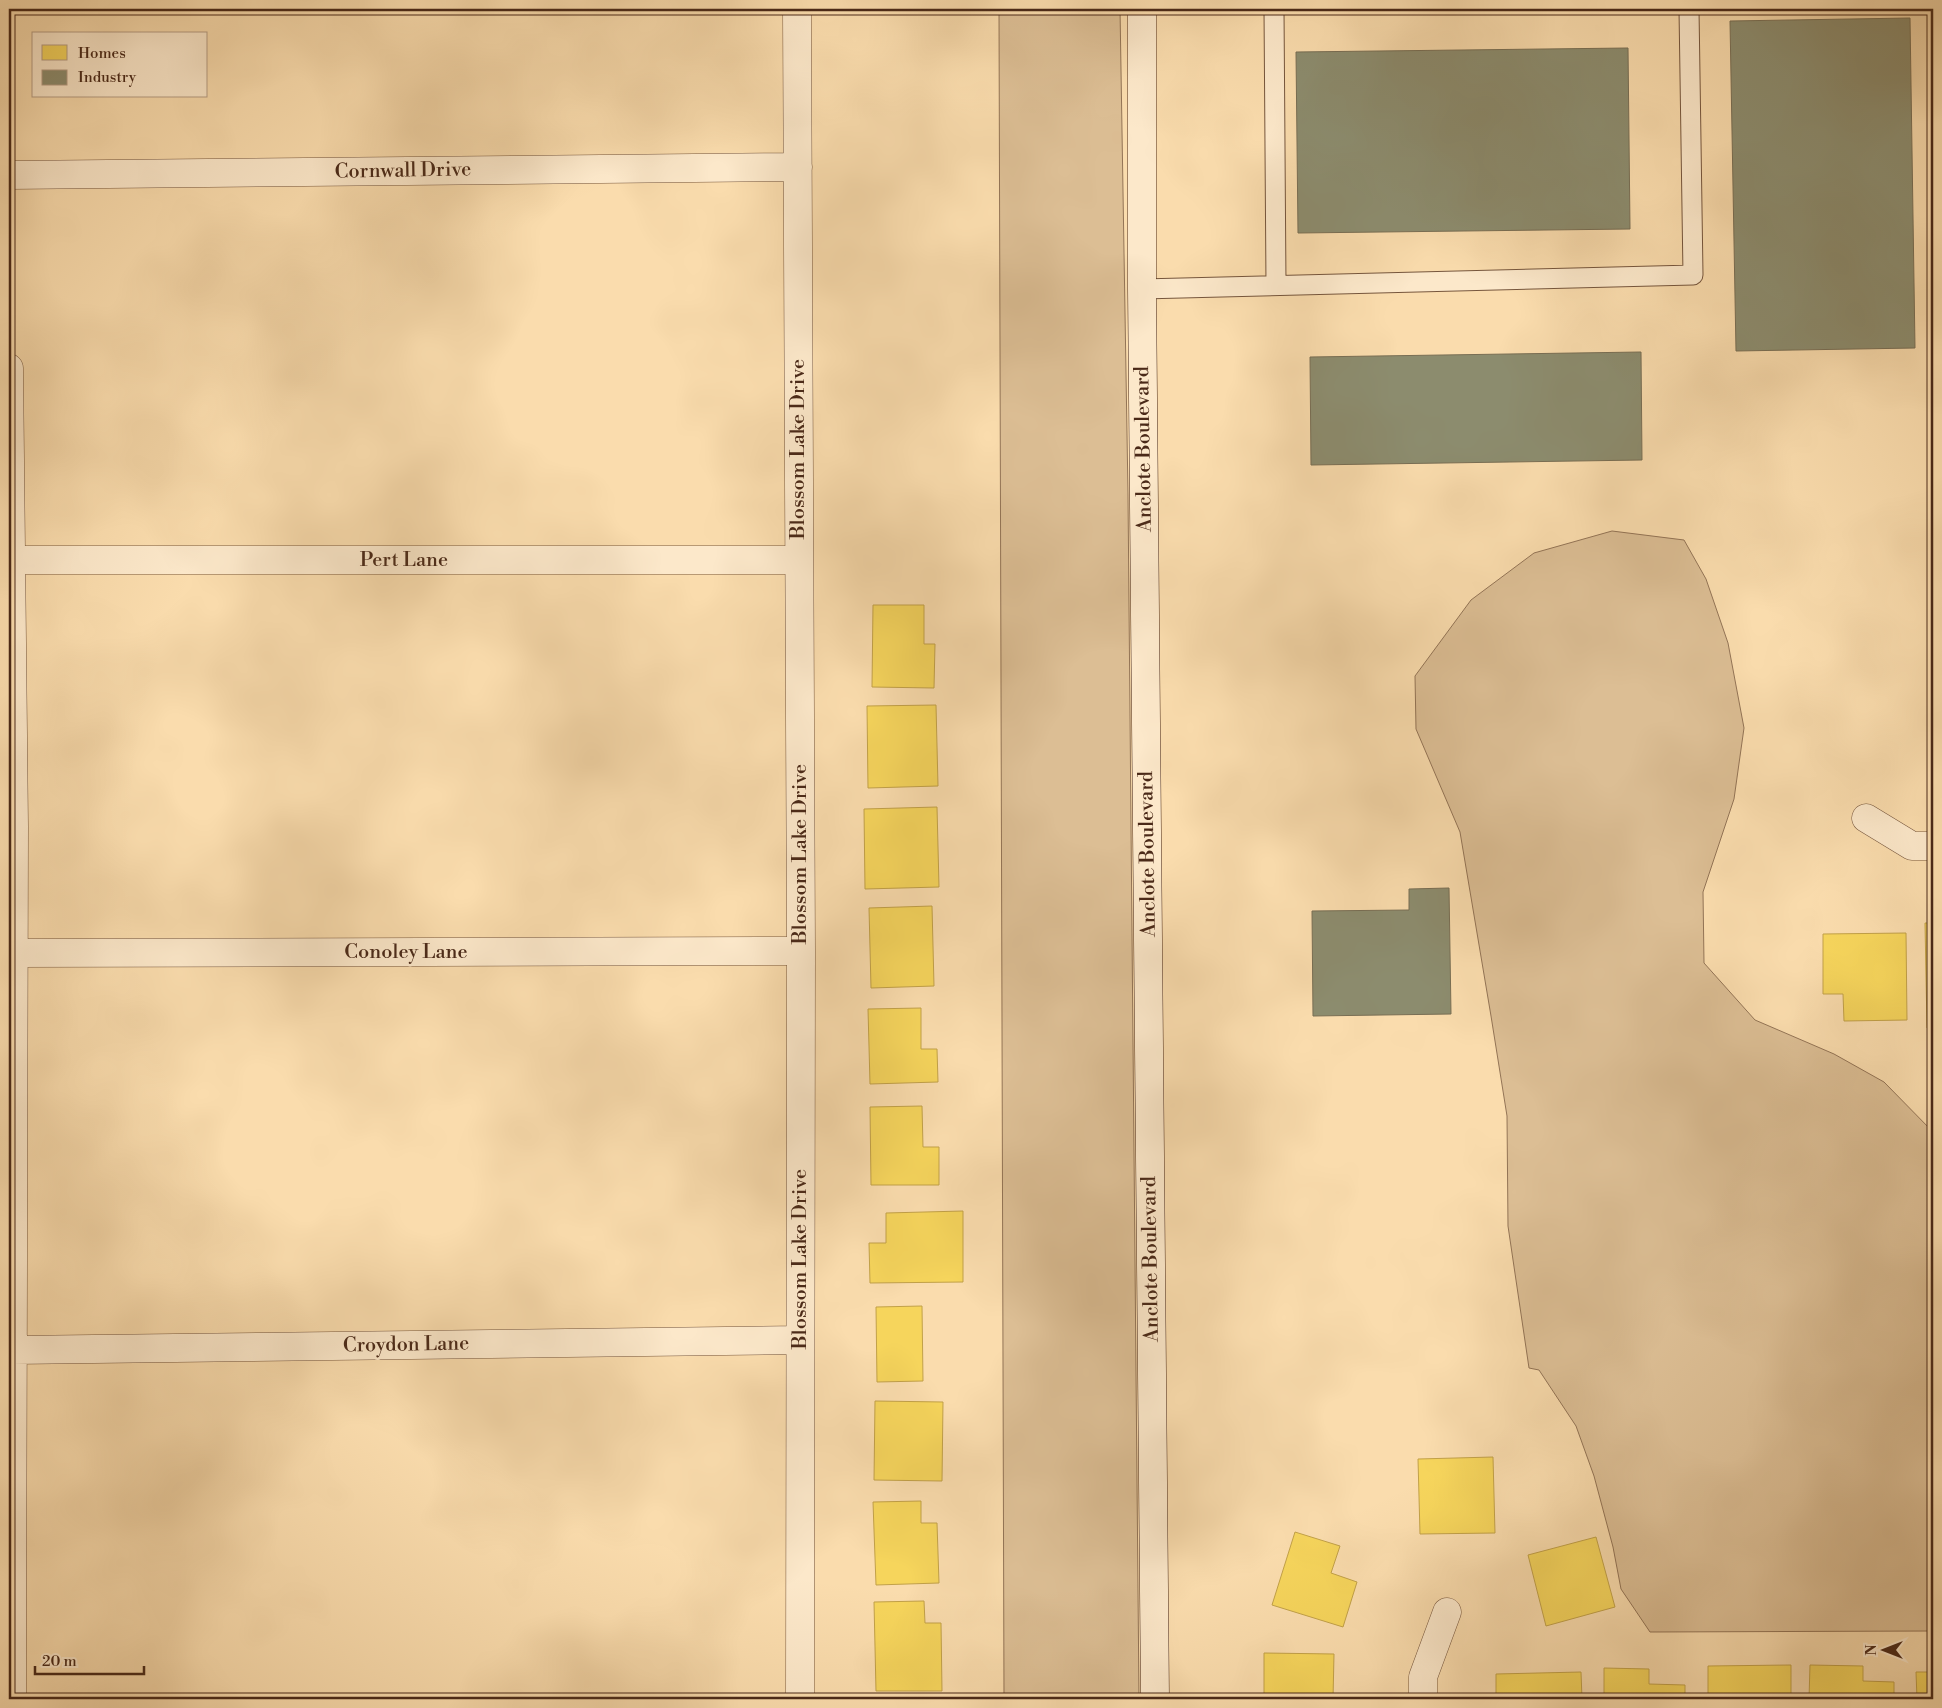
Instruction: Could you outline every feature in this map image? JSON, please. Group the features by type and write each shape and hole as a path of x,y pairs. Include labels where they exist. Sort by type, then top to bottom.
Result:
{"street":[{"name":"Blossom Lake Drive","path":"797,9 801,951 800,1699"},
{"name":"Anclote Boulevard","path":"1142,9 1142,289 1155,1699"},
{"name":"Cornwall Drive","path":"9,175 798,167"},
{"path":"9,368 13,1350 12,1699"},
{"name":"Pert Lane","path":"10,560 798,560"},
{"path":"1866,818 1912,846 1933,846"},
{"name":"Conoley Lane","path":"12,953 801,951"},
{"name":"Croydon Lane","path":"13,1350 800,1340"},
{"path":"1423,1699 1423,1677 1447,1612"}],"lane":[{"path":"1274,9 1276,286"},
{"path":"1142,289 1692,275 1689,9"}],"shaded area":[{"path":"999,9 1120,9 1128,494 1139,1699 1004,1699"},
{"path":"1612,531 1684,540 1706,579 1728,643 1744,728 1734,799 1703,892 1704,963 1755,1020 1834,1054 1884,1082 1933,1132 1933,1630 1930,1631 1650,1632 1621,1589 1613,1547 1594,1476 1576,1426 1539,1370 1529,1368 1508,1226 1507,1116 1491,1016 1460,832 1416,729 1415,676 1471,600 1534,553"}],"building: Homes":[{"path":"873,605 924,605 924,644 935,644 934,688 872,687"},
{"path":"936,705 938,786 868,788 867,706"},
{"path":"937,807 939,887 865,889 864,809"},
{"path":"932,906 934,986 871,988 869,908"},
{"path":"1925,923 1933,923 1933,1027 1927,1028"},
{"path":"1906,933 1907,1020 1844,1021 1843,994 1823,994 1823,934"},
{"path":"921,1008 921,1049 937,1049 938,1082 870,1084 868,1009"},
{"path":"922,1106 923,1147 939,1147 939,1185 871,1185 870,1107"},
{"path":"963,1211 963,1282 870,1283 869,1243 886,1243 886,1213"},
{"path":"922,1306 923,1381 877,1382 876,1307"},
{"path":"875,1401 943,1402 942,1481 874,1480"},
{"path":"1493,1457 1495,1533 1420,1534 1418,1459"},
{"path":"921,1501 921,1523 937,1523 939,1583 876,1585 873,1502"},
{"path":"1295,1532 1340,1546 1331,1573 1357,1582 1343,1627 1272,1605"},
{"path":"1596,1537 1615,1607 1546,1626 1528,1555"},
{"path":"924,1601 925,1623 941,1623 942,1691 876,1691 874,1602"},
{"path":"1264,1653 1334,1654 1333,1699 1264,1699"},
{"path":"1791,1665 1791,1699 1708,1699 1708,1666"},
{"path":"1810,1665 1863,1666 1863,1681 1894,1682 1894,1699 1809,1699"},
{"path":"1604,1668 1649,1669 1649,1684 1685,1685 1685,1699 1604,1699"},
{"path":"1581,1672 1582,1699 1496,1699 1496,1674"},
{"path":"1916,1672 1933,1672 1933,1699 1917,1699"}],"building: Industry":[{"path":"1910,18 1915,348 1736,351 1730,21"},
{"path":"1628,48 1630,229 1298,233 1296,52"},
{"path":"1641,352 1642,460 1311,465 1310,357"},
{"path":"1449,888 1451,1014 1313,1016 1312,911 1409,910 1409,889"}]}
